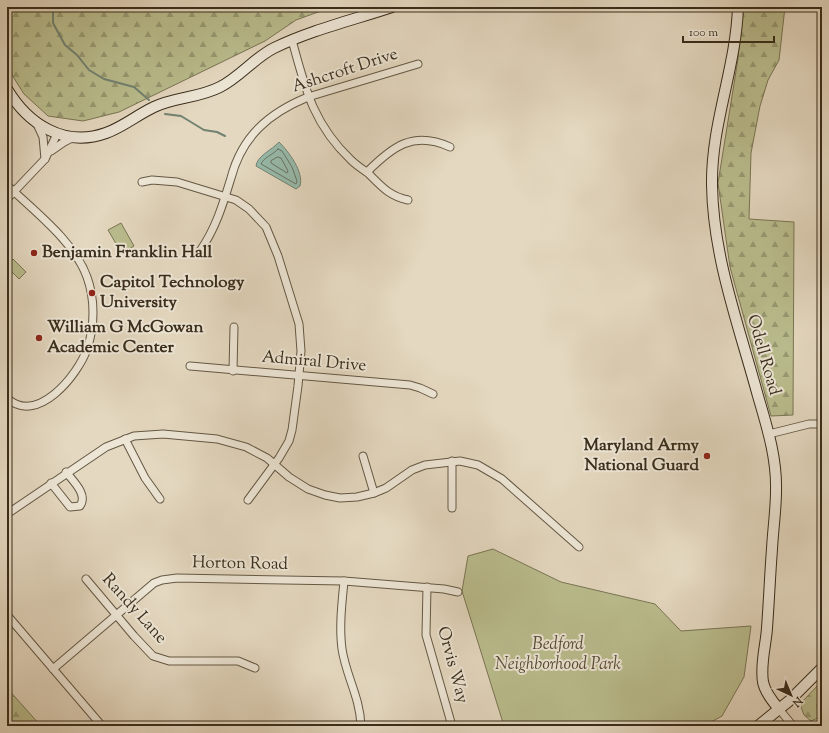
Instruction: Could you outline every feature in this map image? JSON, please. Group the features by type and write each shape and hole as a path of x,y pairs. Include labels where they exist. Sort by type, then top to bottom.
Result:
{"street":[{"path":"7,89 21,109 37,124 57,134 74,137 92,137 106,133 160,104 213,91 228,83 264,54 292,40 392,7"},
{"name":"Odell Road","path":"738,7 733,55 721,102 713,148 713,214 727,288 775,463 776,492 763,681 766,692 779,709"},
{"path":"292,40 308,97 328,134 351,160 367,172 387,192 396,197 408,200"},
{"name":"Ashcroft Drive","path":"200,251 210,236 226,196 236,162 252,133 290,104 308,97 418,64"},
{"path":"37,124 43,137 47,156"},
{"path":"47,156 57,134"},
{"path":"7,199 47,156 64,142 74,137"},
{"path":"367,172 389,151 405,142 428,140 450,147"},
{"path":"142,182 152,180 177,182 226,196 249,209 266,227 270,237 299,324 301,351 299,375 291,435 275,464 248,500"},
{"path":"7,185 66,243 80,262 90,286 93,312 92,332 84,356 76,370 63,386 43,402 29,407 18,406 7,398"},
{"path":"233,371 234,327"},
{"name":"Admiral Drive","path":"190,366 233,371 299,375 410,385 433,394"},
{"path":"768,434 809,424 822,424"},
{"path":"7,514 66,472 106,446 125,439 146,434 163,434 217,439 246,447 275,464 299,484 325,495 348,498 374,493 386,488 418,467 452,461 478,465 494,472 579,547"},
{"path":"125,439 144,478 160,498"},
{"path":"363,456 374,493"},
{"path":"452,461 452,508"},
{"path":"51,483 70,507 80,506 83,503 83,496 66,472"},
{"name":"Randy Lane","path":"86,579 147,650 160,659 169,661 238,661 255,668"},
{"name":"Horton Road","path":"53,669 154,583 169,579 344,581 427,587 458,592"},
{"path":"344,581 342,648 356,694 361,726"},
{"name":"Orvis Way","path":"427,587 426,635 452,726"},
{"path":"7,615 102,726"},
{"path":"758,726 779,709 822,668"},
{"path":"779,709 793,726"}],"green space":[{"path":"7,7 332,7 296,20 265,41 119,112 83,121 48,116 24,94 7,67"},
{"path":"742,7 785,7 779,60 768,80 760,106 751,153 749,219 794,222 793,415 771,416 730,267 718,183 738,59"},
{"path":"121,223 134,246 122,254 108,230"},
{"path":"13,259 26,272 19,279 7,267"},
{"name":"Bedford Neighborhood Park","path":"493,549 561,582 655,604 681,631 751,626 744,677 722,716 704,726 504,726 462,591 468,556"},
{"path":"822,681 822,716 811,721 804,715 800,704"},
{"path":"7,688 41,726 7,726"}],"water":[{"path":"279,142 295,162 298,169 301,180 300,186 296,189 256,166 259,159"}],"waterway":[{"path":"51,7 53,11 53,23 65,45 77,55 89,70 104,79 134,87 149,100"},
{"path":"165,114 181,116 204,130 217,132 225,136"}],"place":[{"name":"Benjamin Franklin Hall","path":"34,253"},
{"name":"Capitol Technology University","path":"92,293"},
{"name":"William G McGowan Academic Center","path":"39,338"},
{"name":"Maryland Army National Guard","path":"707,456"}]}
